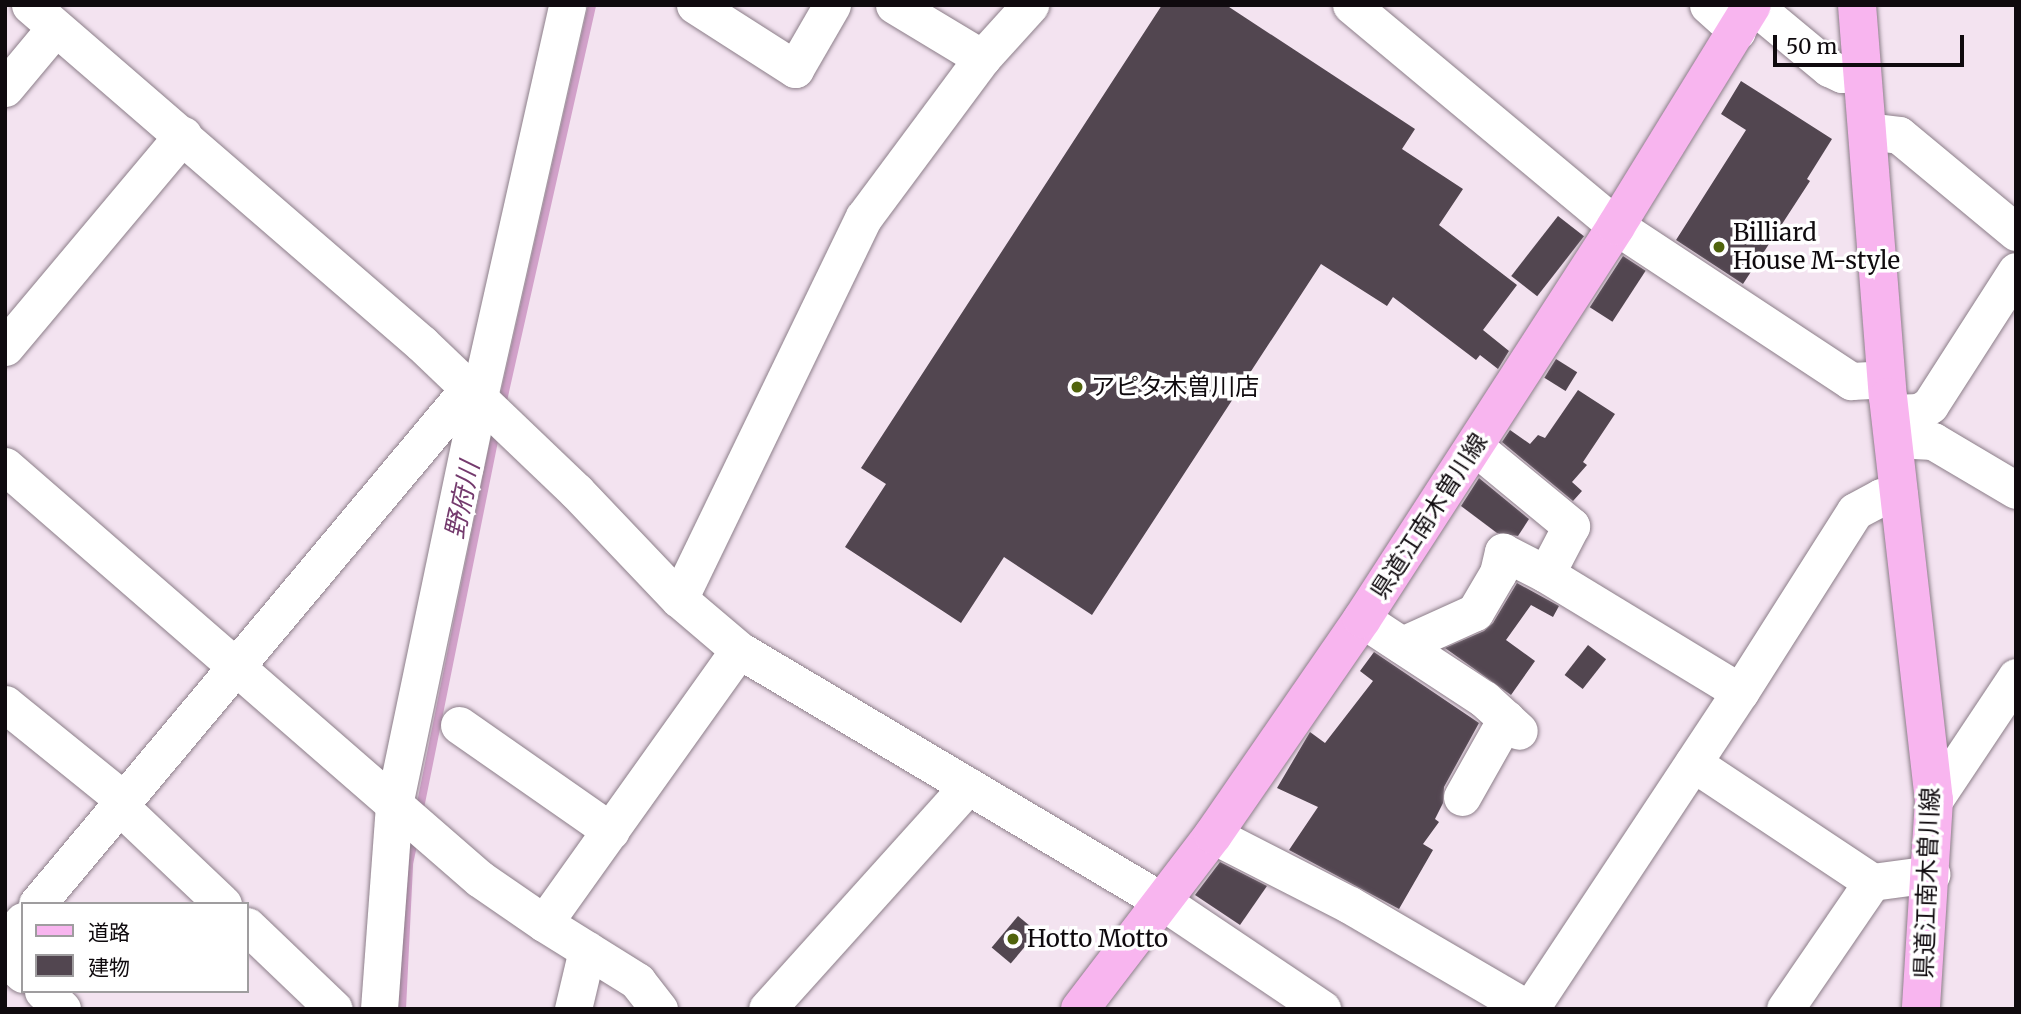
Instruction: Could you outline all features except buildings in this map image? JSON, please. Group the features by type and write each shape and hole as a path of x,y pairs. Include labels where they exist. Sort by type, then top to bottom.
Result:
{"main road":[{"name":"県道江南木曽川線","path":"1857,5 1890,410 1934,800 1921,1009"},
{"name":"県道江南木曽川線","path":"1080,1009 1213,835 1362,619 1616,226 1747,14"}],"street":[{"path":"379,1009 408,817 485,403 566,5"},
{"path":"695,5 795,69 832,5"},
{"path":"894,5 982,58"},
{"path":"679,599 864,217 982,58 1030,5"},
{"path":"1351,5 1616,226 1851,382 1933,441 2016,490"},
{"path":"1708,5 1747,14 1842,74 1861,71"},
{"path":"5,88 43,16 183,135 485,403 576,491 679,599 739,650 1163,902 1321,1009"},
{"path":"1867,131 1899,135 2016,232"},
{"path":"5,346 183,135"},
{"path":"1890,410 1919,412 1930,405 2016,271"},
{"path":"39,902 236,668 485,403"},
{"path":"1474,446 1571,526 1546,574"},
{"path":"5,466 480,879 637,981 659,1009"},
{"path":"1213,835 1350,905 1529,1009 1740,692 1855,511 1881,497 1899,494"},
{"path":"1402,645 1475,612 1498,573 1503,552 1546,574 1740,692"},
{"path":"1362,619 1484,699 1513,725 1462,797"},
{"path":"544,923 739,650"},
{"path":"1934,800 2016,677"},
{"path":"5,704 116,794 121,804 221,902"},
{"path":"458,725 611,831"},
{"path":"1693,763 1872,882 1931,874"},
{"path":"767,1009 968,786"},
{"path":"1785,1009 1872,882"},
{"path":"5,941 21,923"},
{"path":"248,927 334,1009"},
{"path":"573,1009 587,950"},
{"path":"5,958 21,972"},
{"path":"45,993 62,1009"}],"waterway":[{"name":"野府川","path":"502,405 592,5"},
{"name":"野府川","path":"419,813 496,432"},
{"name":"野府川","path":"402,1009 409,864 415,836"}],"place":[{"name":"Billiard House M-style","path":"1719,247"},
{"name":"アピタ木曽川店","path":"1077,387"},
{"name":"Hotto Motto","path":"1013,939"}]}
